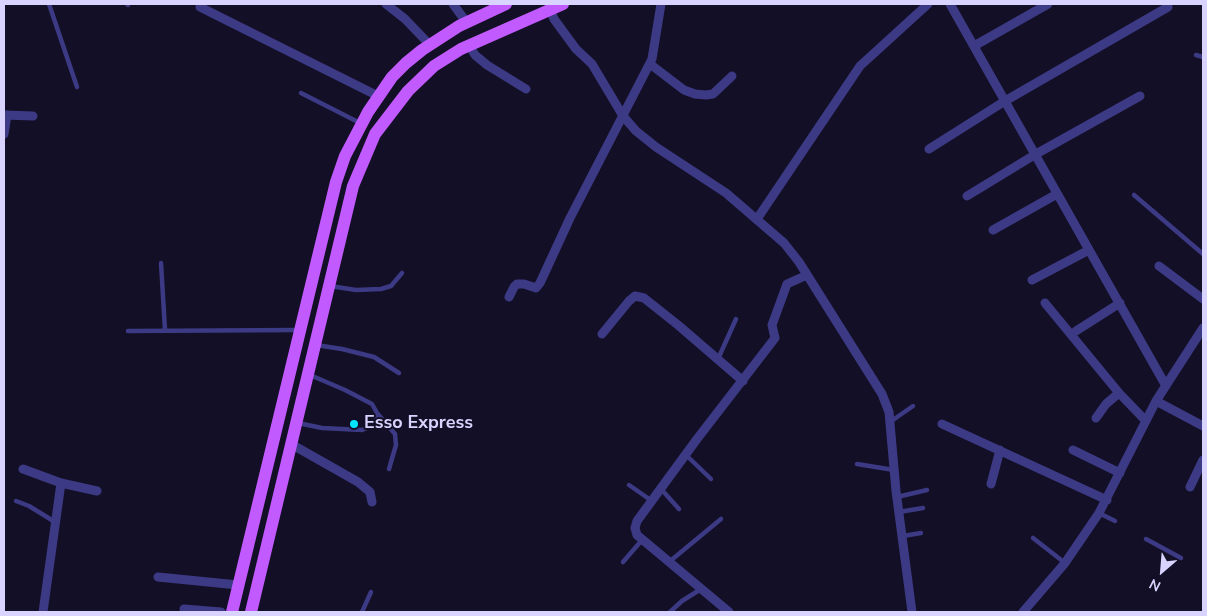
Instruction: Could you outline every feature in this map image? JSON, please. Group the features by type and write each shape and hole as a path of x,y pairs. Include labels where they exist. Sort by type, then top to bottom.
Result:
{"main road":[{"path":"232,612 336,182 344,156 378,96 392,77 406,63 430,45 503,4"},
{"path":"251,612 353,186 375,134 408,91 434,66 469,45 563,4"}],"street":[{"path":"386,4 406,20 430,45"},
{"path":"453,4 467,23"},
{"path":"509,297 517,284 536,288 540,283 570,218 650,64 657,36 661,4"},
{"path":"757,219 860,66 928,4"},
{"path":"950,4 1166,386"},
{"path":"974,46 1048,4"},
{"path":"200,7 378,96"},
{"path":"929,149 1005,101 1168,7"},
{"path":"550,9 554,19 576,49 592,64 623,116 636,131 656,147 726,193 784,243 807,274 882,394 887,403 890,422 897,496 912,612"},
{"path":"469,45 475,55 487,65 526,89"},
{"path":"650,64 684,90 695,94 713,94 732,76"},
{"path":"967,196 1036,154 1140,96"},
{"path":"4,134 5,115 33,116"},
{"path":"993,230 1057,194"},
{"path":"1032,280 1089,250"},
{"path":"1159,266 1203,299"},
{"path":"728,612 642,540 634,528 652,500 775,338 772,325 787,284 807,274"},
{"path":"602,334 629,301 635,296 644,298 743,381"},
{"path":"1045,303 1118,393 1146,421"},
{"path":"1076,331 1120,304"},
{"path":"1023,612 1065,563 1099,513 1156,401 1203,328"},
{"path":"1096,418 1106,404 1118,393"},
{"path":"1156,401 1203,426"},
{"path":"942,424 1107,500"},
{"path":"291,444 358,482 370,492 372,502"},
{"path":"991,484 1000,450"},
{"path":"1073,450 1120,473"},
{"path":"1190,487 1203,460"},
{"path":"23,469 61,483 97,491"},
{"path":"43,612 61,483"},
{"path":"158,577 238,585"},
{"path":"184,609 221,612"}],"lane":[{"path":"49,4 77,87"},
{"path":"1196,55 1203,57"},
{"path":"301,93 361,124"},
{"path":"1134,195 1203,254"},
{"path":"161,263 164,330"},
{"path":"329,286 356,290 381,289 391,286 402,273"},
{"path":"718,360 736,319"},
{"path":"128,332 164,330 300,330"},
{"path":"315,344 374,358 399,373"},
{"path":"308,374 346,390 372,404 376,413 395,434 396,445 389,469"},
{"path":"890,422 913,406"},
{"path":"297,422 322,428 362,430 369,427 375,421 376,413"},
{"path":"686,455 711,479"},
{"path":"857,464 894,470"},
{"path":"630,485 652,500"},
{"path":"661,489 679,509"},
{"path":"897,496 927,490"},
{"path":"16,501 29,506 56,523"},
{"path":"899,512 923,508"},
{"path":"1099,513 1115,521"},
{"path":"669,562 721,519"},
{"path":"903,536 922,533"},
{"path":"1033,538 1065,563"},
{"path":"1146,539 1180,558"},
{"path":"624,562 642,540"},
{"path":"670,612 682,601 701,589"},
{"path":"362,612 371,592"}],"place":[{"name":"Esso Express","path":"354,424"}]}
